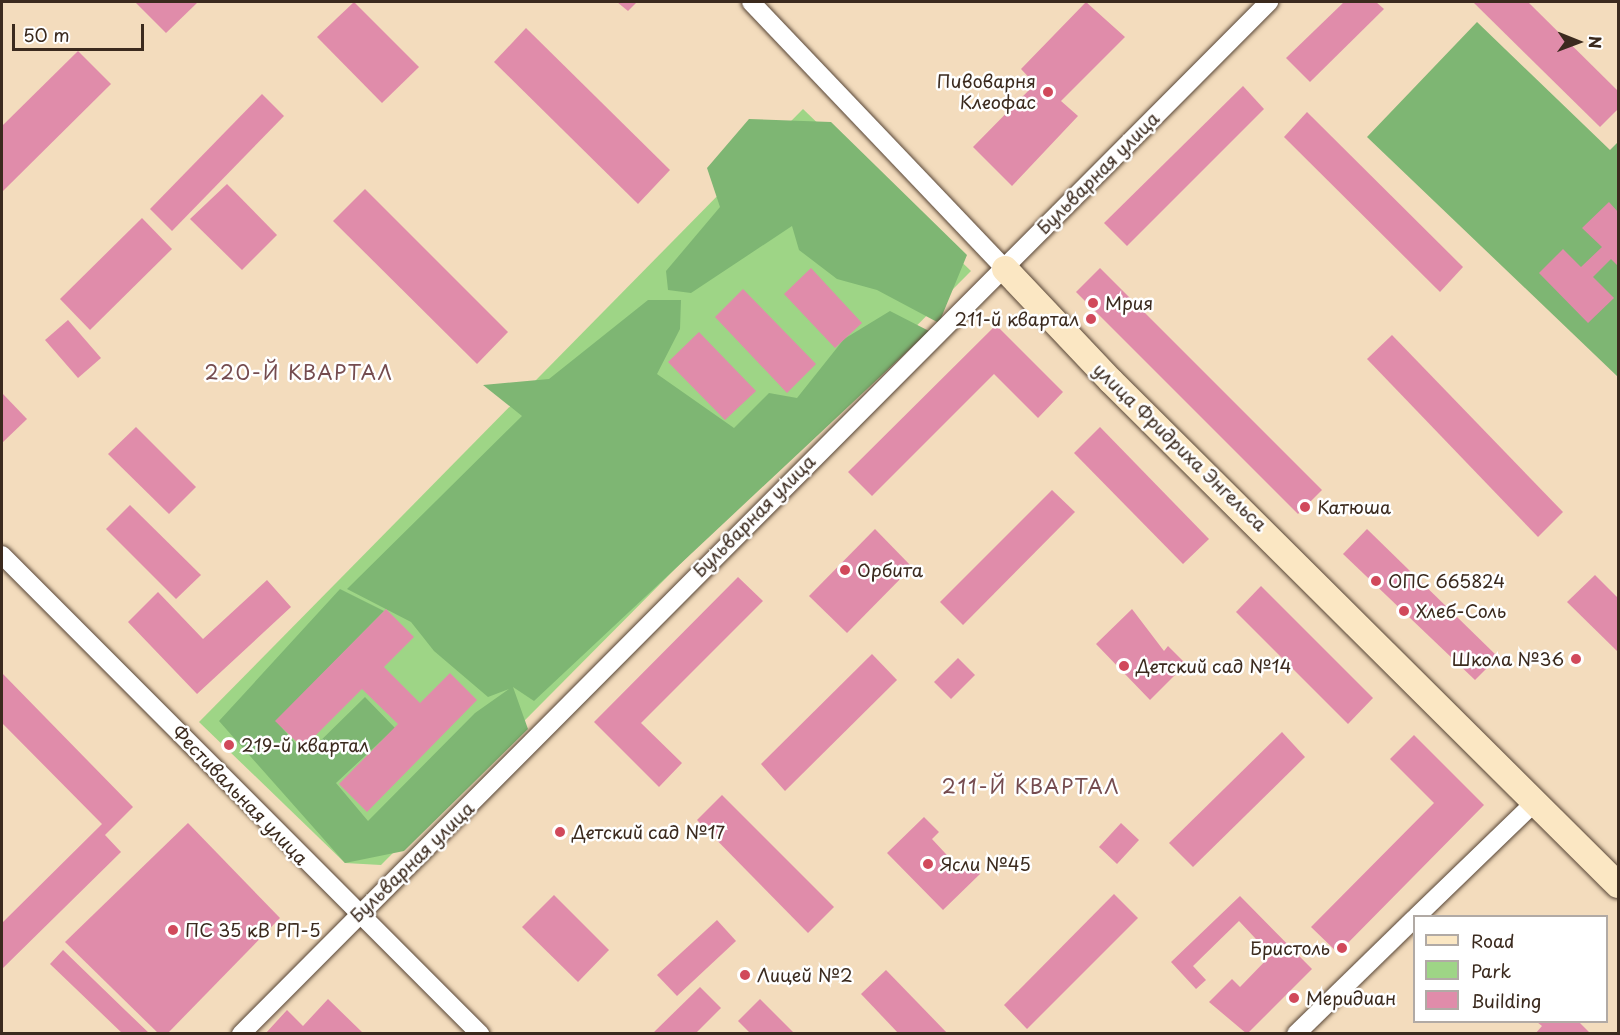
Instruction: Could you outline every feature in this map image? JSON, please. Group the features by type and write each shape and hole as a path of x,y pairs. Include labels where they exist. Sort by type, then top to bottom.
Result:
{"street":[{"name":"улица Фридриха Энгельса","path":"751,2 1005,269 1618,885"},
{"name":"Бульварная улица","path":"241,1034 1269,2"},
{"name":"Фестивальная улица","path":"2,555 357,915 480,1034"},
{"path":"1419,915 1534,803"},
{"path":"1296,1034 1413,921"}],"green space":[{"path":"1477,22 1610,150 1618,142 1618,377 1367,137"},
{"path":"803,109 971,271 381,865 345,863 199,722"},
{"path":"749,119 831,122 967,255 939,323 877,290 837,279 799,250 792,226 691,293 668,290 666,271 720,207 707,168"},
{"path":"648,300 681,300 680,329 657,374 734,428 769,393 797,398 844,339 890,311 929,331 534,701 513,687 528,729 404,851 345,863 219,721 340,589 384,611 276,721 306,755 365,697 395,728 336,783 368,821 475,713 509,689 488,697 434,651 411,622 347,589 522,416 483,385 549,379"}],"building":[{"path":"135,2 198,2 166,33"},
{"path":"354,2 419,67 382,103 317,37"},
{"path":"617,2 637,2 628,11"},
{"name":"Пивоварня Клеофас","path":"1086,2 1125,37 1061,101 1078,116 1012,186 973,147 1035,84 1021,69"},
{"path":"1344,2 1376,2 1384,9 1310,82 1286,58"},
{"path":"1473,2 1528,2 1618,91 1618,109 1600,127"},
{"path":"526,28 670,170 638,204 494,62"},
{"path":"78,51 111,84 2,192 2,126"},
{"path":"1243,86 1264,109 1127,246 1104,223"},
{"path":"262,94 284,116 172,231 150,209"},
{"path":"1307,112 1463,267 1440,292 1284,137"},
{"path":"227,184 277,235 242,270 190,219"},
{"path":"365,189 508,332 477,364 333,221"},
{"path":"1609,202 1618,212 1618,266 1611,259 1593,277 1614,298 1588,323 1539,273 1563,249 1581,267 1602,247 1582,228"},
{"path":"142,218 172,249 90,330 60,299"},
{"path":"811,268 862,323 835,348 784,294"},
{"path":"1100,268 1322,490 1298,514 1076,292"},
{"path":"743,289 816,364 787,393 715,317"},
{"path":"68,320 101,358 78,378 45,340"},
{"path":"996,325 1063,392 1038,418 994,374 872,496 848,472"},
{"path":"699,332 756,391 725,420 668,362"},
{"path":"1392,335 1563,512 1538,537 1367,359"},
{"path":"2,393 27,419 2,443"},
{"path":"136,427 196,487 169,514 108,454"},
{"path":"1100,427 1209,539 1183,564 1074,453"},
{"path":"1052,490 1075,512 963,625 940,602"},
{"path":"130,505 201,575 176,599 106,529"},
{"path":"875,529 912,567 847,633 809,596"},
{"path":"1367,529 1498,657 1475,680 1343,554"},
{"path":"1595,575 1618,598 1618,652 1567,602"},
{"path":"738,577 763,601 641,723 682,763 659,787 594,722"},
{"path":"267,580 291,607 197,694 128,622 158,592 203,639"},
{"path":"1261,586 1373,698 1348,724 1236,612"},
{"path":"386,609 414,637 384,667 420,703 450,673 477,700 367,812 339,784 398,724 362,689 303,748 275,721"},
{"path":"1132,609 1164,651 1168,646 1186,664 1150,700 1096,644"},
{"path":"872,654 897,680 785,791 761,764"},
{"path":"958,658 975,675 951,699 934,682"},
{"path":"2,673 133,807 105,835 121,852 2,969 2,923 102,824 2,723"},
{"path":"1282,732 1305,757 1193,867 1169,843"},
{"path":"1414,735 1484,805 1338,953 1311,927 1434,803 1390,759"},
{"path":"722,795 834,907 808,933 697,820"},
{"path":"924,817 939,832 932,839 958,867 966,859 980,874 943,910 887,853"},
{"name":"ПС 35 кВ РП-5","path":"188,823 280,918 167,1034 159,1034 65,942"},
{"path":"1121,823 1139,840 1117,864 1099,847"},
{"path":"1114,894 1138,918 1027,1029 1004,1005"},
{"path":"554,895 609,950 578,982 522,927"},
{"path":"1240,896 1312,969 1247,1034 1209,1002 1232,979 1240,987 1271,955 1239,921 1193,966 1206,980 1196,989 1171,962"},
{"path":"717,920 736,941 677,996 657,975"},
{"path":"63,950 150,1034 123,1034 50,964"},
{"path":"886,970 948,1034 899,1034 861,994"},
{"path":"700,987 721,1008 695,1034 652,1034"},
{"path":"328,999 364,1034 265,1034 287,1010 303,1026"},
{"path":"760,999 795,1034 751,1034 738,1021"},
{"path":"1538,1023 1580,1023 1591,1034 1535,1034 1542,1026"}],"place":[{"name":"Пивоварня Клеофас","path":"1048,92"},
{"name":"Мрия","path":"1093,303"},
{"name":"211-й квартал","path":"1091,319"},
{"name":"Катюша","path":"1305,507"},
{"name":"Орбита","path":"845,570"},
{"name":"ОПС 665824","path":"1376,581"},
{"name":"Хлеб-Соль","path":"1404,611"},
{"name":"Школа №36","path":"1576,659"},
{"name":"Детский сад №14","path":"1124,666"},
{"name":"219-й квартал","path":"229,745"},
{"name":"Детский сад №17","path":"560,832"},
{"name":"Ясли №45","path":"928,864"},
{"name":"ПС 35 кВ РП-5","path":"173,930"},
{"name":"Бристоль","path":"1342,948"},
{"name":"Лицей №2","path":"745,975"},
{"name":"Меридиан","path":"1294,998"}],"district":[{"name":"220-Й КВАРТАЛ","path":"299,372"},
{"name":"211-Й КВАРТАЛ","path":"1031,786"}]}
